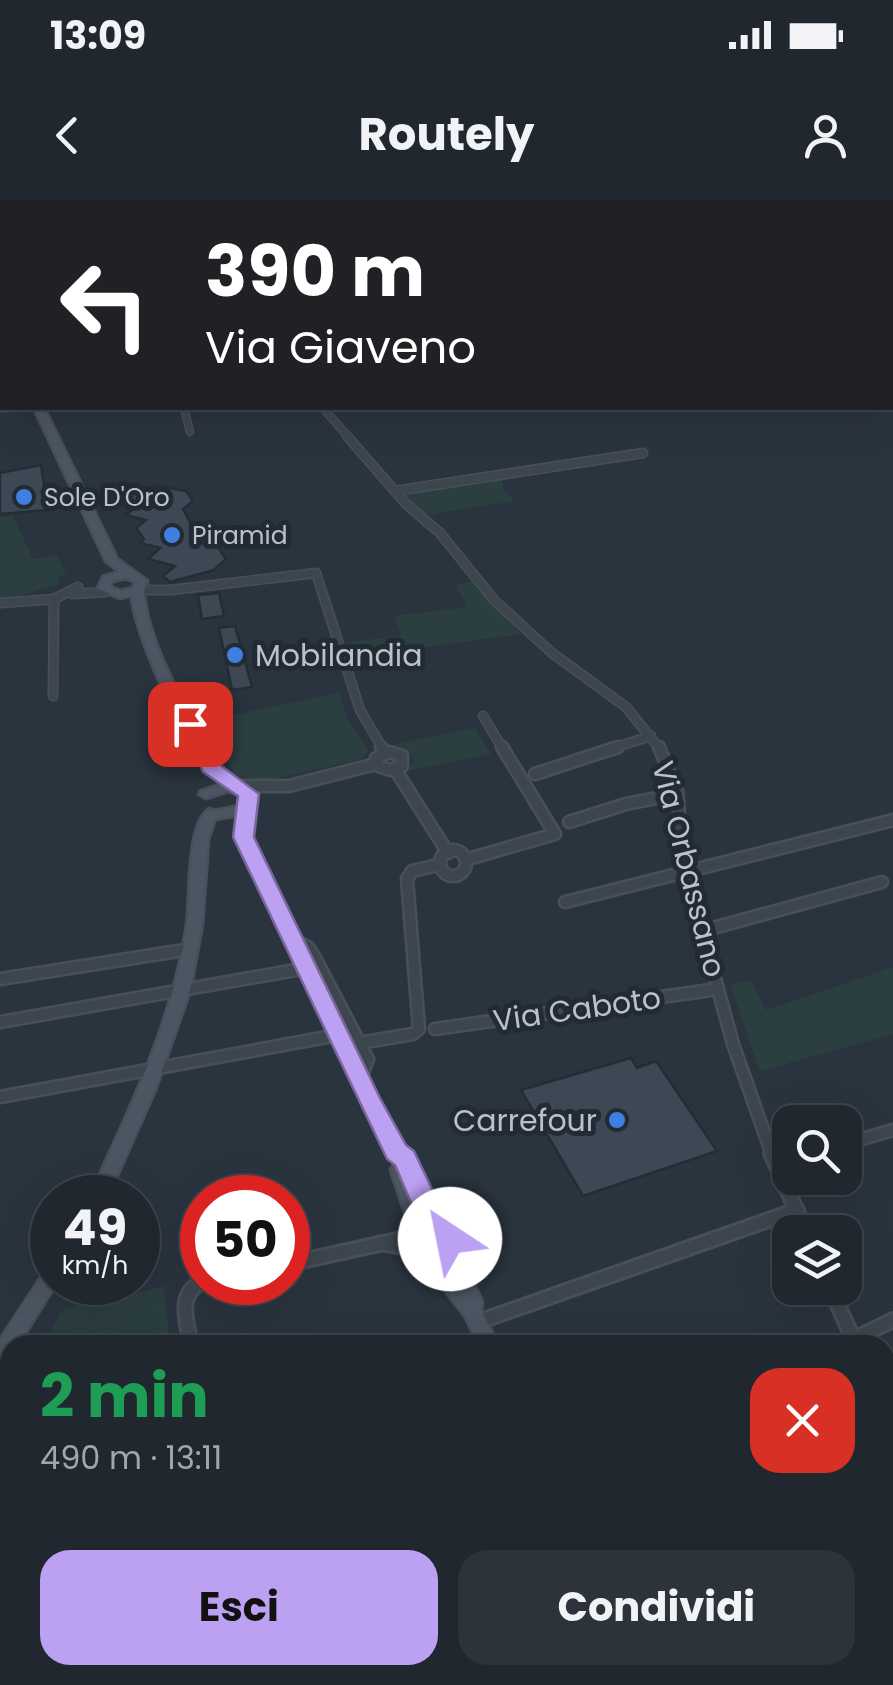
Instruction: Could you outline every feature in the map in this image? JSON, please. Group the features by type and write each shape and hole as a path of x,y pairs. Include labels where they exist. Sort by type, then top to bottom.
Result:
{"main road":[{"path":"41,410 112,562 137,582"},
{"path":"108,587 112,562"},
{"path":"108,587 137,582"},
{"path":"108,587 137,582"},
{"path":"137,582 136,602 144,628"},
{"path":"108,587 127,602 144,628 210,768 248,794 244,837"},
{"path":"210,768 202,804 244,837 396,1152 425,1245 484,1335"},
{"path":"206,794 215,788 234,786"},
{"path":"213,814 233,814 246,807"},
{"path":"108,1175 155,1069 182,990 191,949 201,839 213,814"},
{"path":"396,1152 405,1158 441,1228 450,1236 425,1245"},
{"path":"13,1335 33,1305"}],"street":[{"path":"184,410 190,432"},
{"name":"Via Orbassano","path":"325,410 396,491 440,533 494,600 552,653 626,708 652,736 670,768 686,871 702,931 772,1150"},
{"path":"396,491 643,452"},
{"path":"144,628 144,600 171,590 316,573 360,710 385,753"},
{"path":"137,582 171,590"},
{"path":"16,602 78,588 108,587"},
{"path":"0,603 54,600 108,587"},
{"path":"54,600 78,588"},
{"path":"53,696 54,600"},
{"path":"468,860 555,834 483,716"},
{"path":"535,774 652,736"},
{"path":"376,764 376,758 385,753 404,758 402,766 395,770"},
{"path":"246,807 289,786 376,764 395,770 448,853"},
{"path":"234,786 289,786"},
{"path":"569,822 626,804 677,794"},
{"path":"565,902 893,820"},
{"path":"438,865 448,853 458,853 468,860"},
{"path":"438,865 443,871 456,873 467,868 468,860"},
{"path":"359,1043 418,1030 407,880 412,871 438,865"},
{"path":"702,931 882,882"},
{"path":"293,940 308,946 368,1059 360,1080"},
{"path":"0,979 191,949"},
{"path":"0,1022 307,968"},
{"name":"Via Caboto","path":"435,1028 718,989"},
{"path":"0,1097 338,1035"},
{"path":"862,1139 893,1130"},
{"name":"Via Orbassano","path":"790,1195 799,1215"},
{"path":"475,1316 797,1210"},
{"path":"310,1259 380,1244 425,1245"},
{"path":"185,1305 190,1335"},
{"path":"836,1305 847,1335"},
{"path":"865,1335 893,1320"}],"shaded area":[{"path":"502,475 503,488 515,501 426,515 404,494 409,490"},
{"path":"13,516 33,559 56,555 66,572 58,579 59,584 19,596 0,597 0,517"},
{"path":"473,581 521,634 353,657 348,642 401,636 394,616 467,607 456,585"},
{"path":"339,693 347,718 368,751 362,759 265,781 235,775 204,721"},
{"path":"475,728 491,754 407,771 413,762 411,755 395,744"},
{"path":"893,967 893,1034 760,1071 730,985 751,980 766,1010"},
{"path":"164,1286 169,1335 48,1335 62,1310 83,1305 160,1305 160,1287"}],"building":[{"name":"Sole D'Oro","path":"41,465 44,485 47,484 47,510 0,514 0,473"},
{"name":"Piramid","path":"158,486 186,491 193,501 183,509 201,543 218,547 226,559 214,570 170,582 163,576 175,566 148,559 160,548 140,543 144,539 136,528 146,520 126,515 140,504 123,500 118,493"},
{"path":"219,593 224,616 202,619 198,595"},
{"name":"Mobilandia","path":"235,626 252,687 232,690 219,628"},
{"name":"Carrefour","path":"631,1058 637,1068 656,1061 717,1151 583,1196 521,1090"}],"place":[{"name":"Sole D'Oro","path":"24,497"},
{"name":"Piramid","path":"172,535"},
{"name":"Mobilandia","path":"235,655"},
{"name":"Carrefour","path":"617,1120"}],"route":[{"path":"190,724 210,768 248,794 244,837 368,1098 396,1152 405,1158 431,1215 450,1239"}]}
